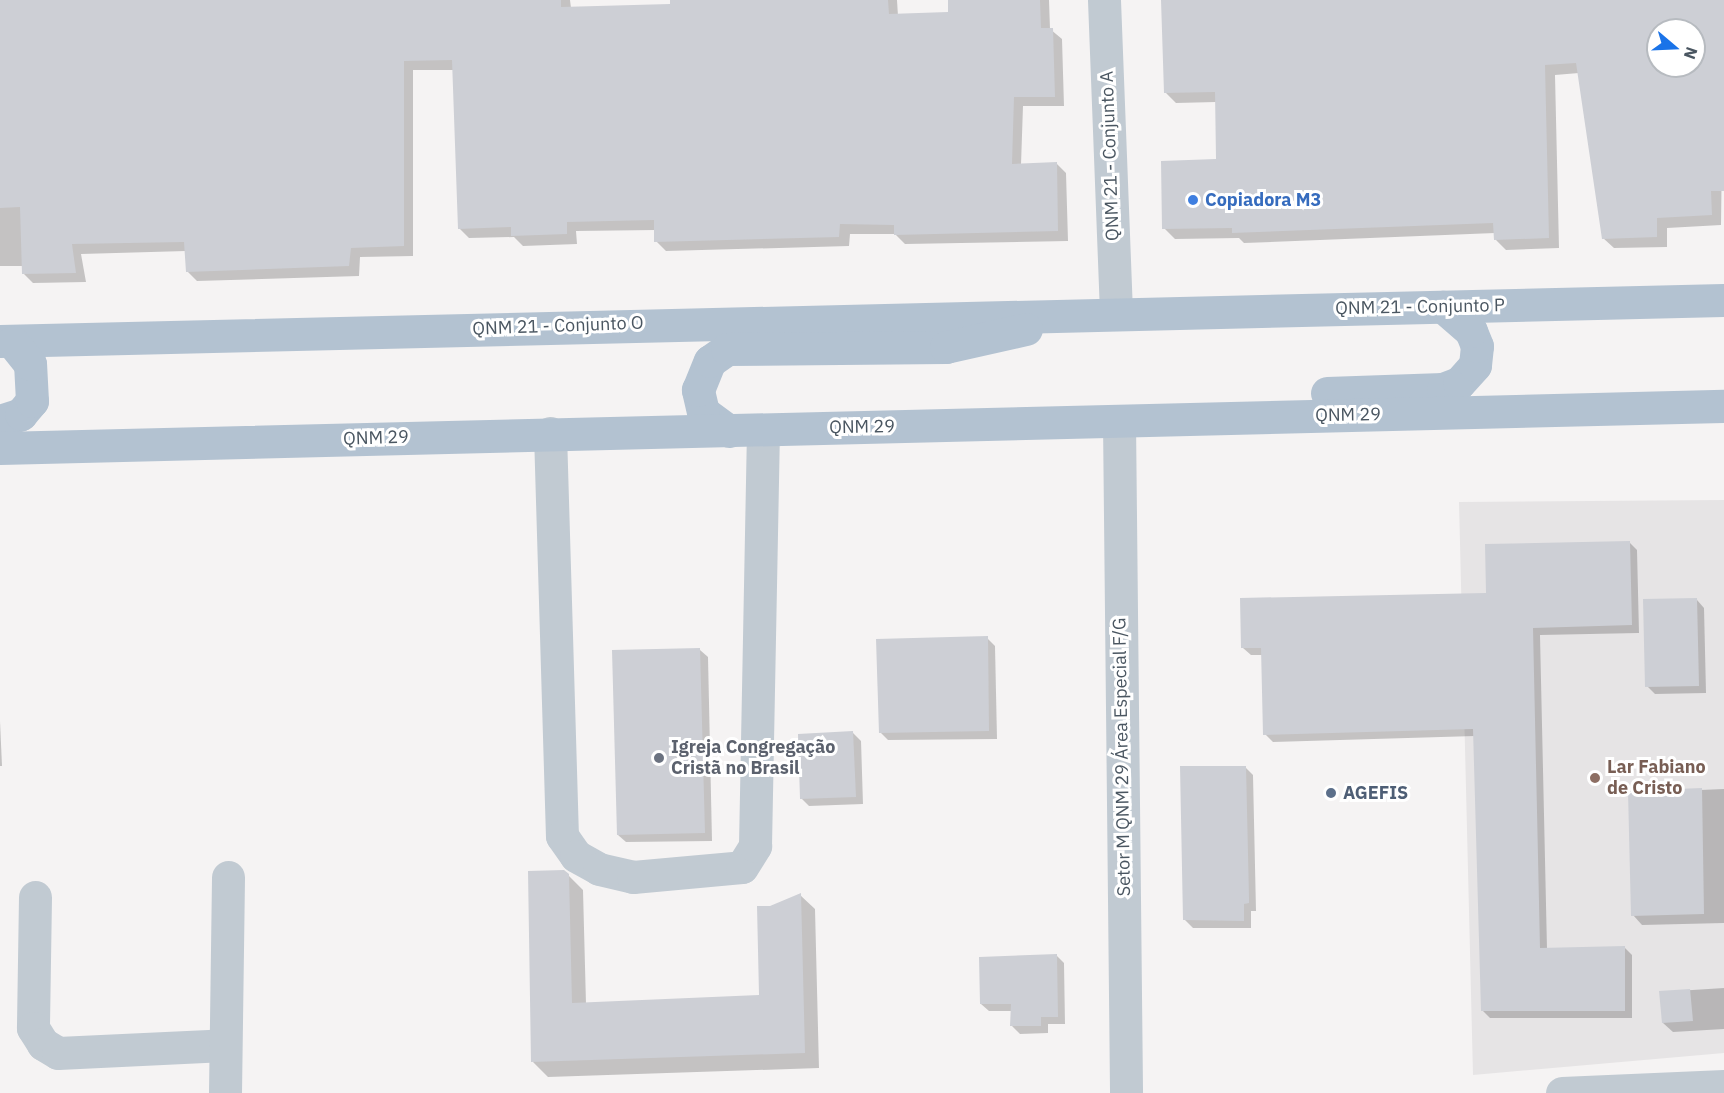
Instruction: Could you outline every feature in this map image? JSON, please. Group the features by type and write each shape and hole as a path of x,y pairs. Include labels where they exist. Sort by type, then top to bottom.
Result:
{"main road":[{"name":"QNM 21 - Conjunto P","path":"1105,312 1724,300"},
{"path":"1191,419 1286,394 1443,389 1459,383 1475,365 1477,346 1471,331 1443,307"},
{"name":"QNM 21 - Conjunto O","path":"6,342 1105,312"},
{"path":"729,431 703,412 698,390 710,361 727,349 946,347 1105,312"},
{"path":"0,421 21,414 32,401 30,364 6,342"},
{"name":"QNM 29","path":"0,448 1724,406"}],"street":[{"name":"QNM 21 - Conjunto A","path":"1104,0 1105,312"},
{"name":"Setor M QNM 29 Área Especial F/G","path":"1119,421 1126,1093"},
{"path":"550,433 562,836 576,856 599,869 633,877 742,867 754,846 763,430"},
{"path":"225,1093 228,877"},
{"path":"35,897 33,1028 43,1044 58,1053 225,1045"},
{"path":"1562,1093 1724,1086"}],"shaded area":[{"name":"Lar Fabiano de Cristo","path":"1724,500 1724,1053 1473,1075 1459,502"}],"building":[{"path":"0,0 561,0 561,7 670,4 670,0 888,0 889,14 948,12 948,0 1040,0 1041,28 1053,28 1055,97 1014,97 1012,164 1057,162 1058,231 894,235 894,225 840,224 839,237 654,242 654,220 567,222 567,234 511,236 511,227 458,229 452,60 404,61 404,246 351,248 349,266 186,272 184,242 72,244 76,273 22,274 20,207 0,208"},
{"path":"1161,0 1724,0 1724,191 1711,191 1712,215 1657,218 1657,237 1602,239 1576,63 1545,65 1549,238 1494,240 1493,223 1232,233 1232,228 1162,229 1161,161 1216,159 1215,92 1164,93"},
{"path":"1630,541 1632,625 1533,628 1540,948 1625,946 1625,1011 1481,1011 1473,729 1263,735 1261,648 1241,648 1240,598 1486,593 1485,544"},
{"path":"1697,598 1699,686 1645,687 1643,599"},
{"path":"988,636 989,731 879,733 876,639"},
{"name":"Igreja Congregação Cristã no Brasil","path":"700,648 705,833 617,835 612,650"},
{"path":"853,731 856,797 800,799 798,734"},
{"path":"1180,766 1246,766 1249,903 1244,904 1244,921 1183,920"},
{"path":"1702,788 1704,914 1631,916 1628,791"},
{"path":"564,870 569,874 572,1003 759,995 757,906 770,906 801,893 805,1053 531,1062 528,871"},
{"path":"1057,954 1058,1017 1041,1017 1041,1026 1010,1026 1011,1004 980,1004 979,957"},
{"path":"1690,989 1693,1021 1662,1023 1659,991"}],"place":[{"name":"Copiadora M3","path":"1193,200"},
{"name":"Igreja Congregação Cristã no Brasil","path":"659,758"},
{"name":"Lar Fabiano de Cristo","path":"1595,778"},
{"name":"AGEFIS","path":"1331,793"}]}
